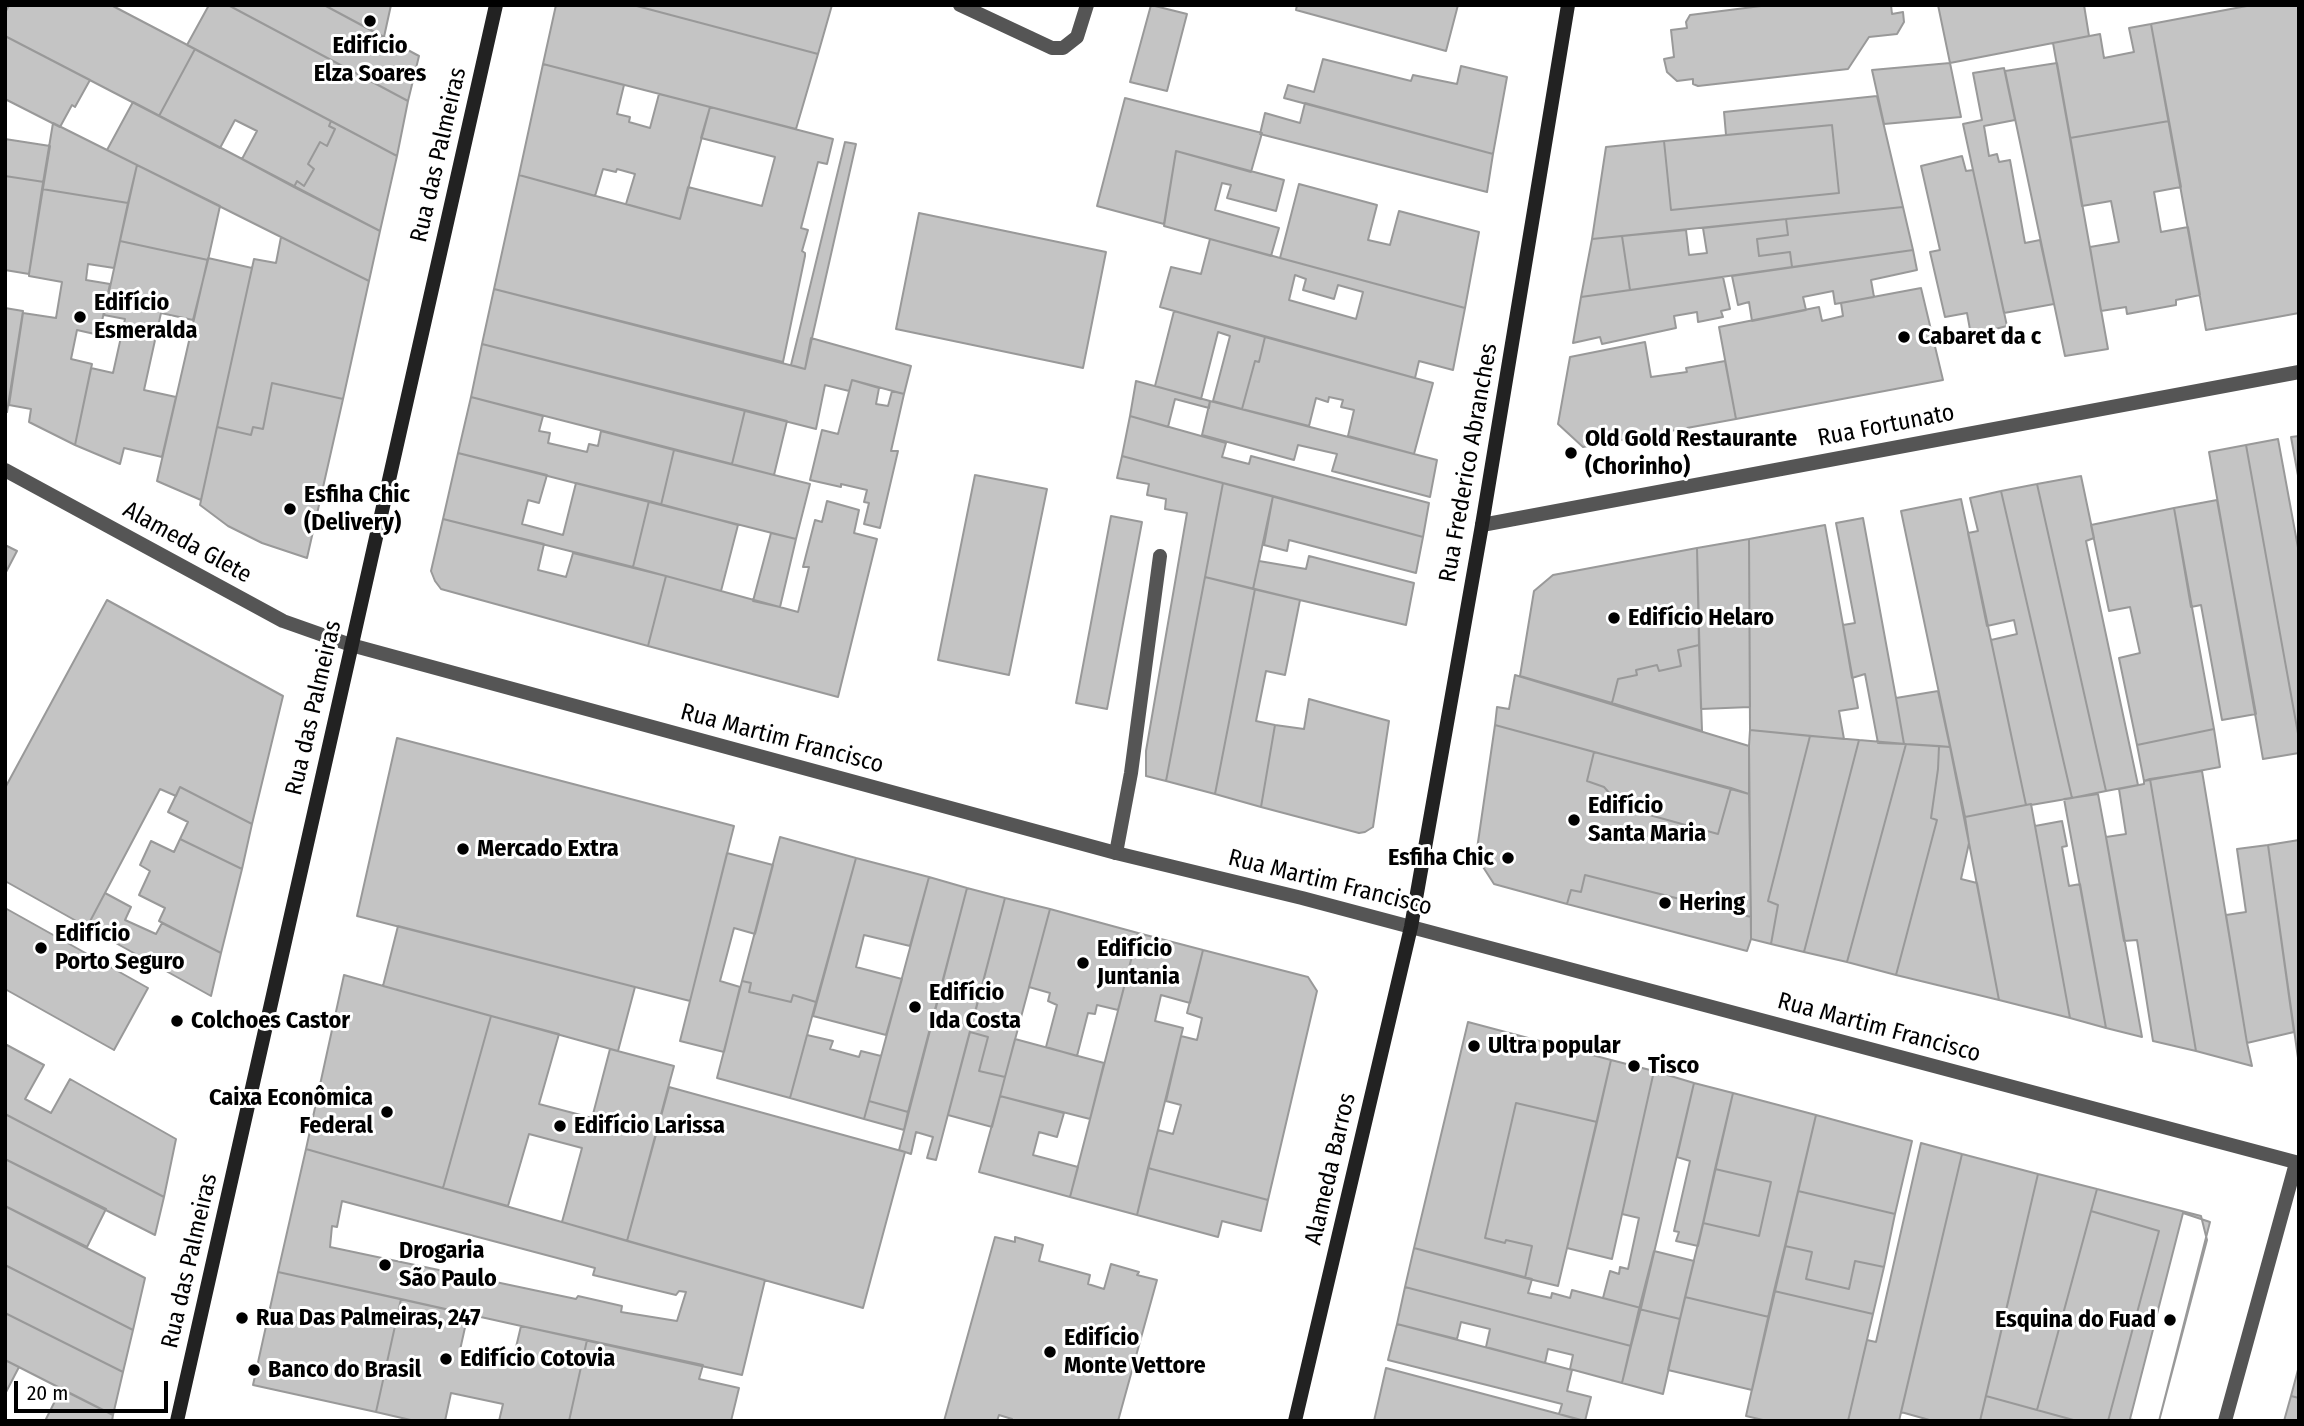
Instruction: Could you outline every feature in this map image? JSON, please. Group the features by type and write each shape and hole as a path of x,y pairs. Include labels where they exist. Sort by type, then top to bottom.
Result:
{"main road":[{"name":"Rua das Palmeiras","path":"177,1421 496,5"},
{"name":"Rua Frederico Abranches","path":"1411,927 1482,525 1568,5"},
{"name":"Alameda Barros","path":"1294,1421 1411,927"}],"street":[{"path":"960,5 1052,48 1063,48 1077,37 1087,5"},
{"name":"Rua Fortunato","path":"1482,525 2299,372"},
{"name":"Alameda Glete","path":"5,470 283,621 351,645"},
{"path":"1116,853 1131,773 1160,556"},
{"name":"Rua Martim Francisco","path":"351,645 1116,853 1302,898 2297,1163"},
{"path":"2225,1421 2297,1163"}],"building":[{"path":"9,5 111,5 195,49 159,116 5,36 5,13"},
{"path":"209,5 228,5 408,101 397,156 187,45"},
{"path":"228,5 324,5 419,56 408,101"},
{"name":"Edifício Elza Soares","path":"324,5 391,5 384,37"},
{"path":"556,5 633,5 818,54 796,129 543,64"},
{"path":"633,5 832,5 818,54"},
{"path":"1151,5 1187,14 1167,91 1130,82"},
{"path":"1297,5 1458,5 1446,51 1296,10"},
{"path":"1769,5 1891,5 1892,14 1903,12 1904,22 1897,34 1869,37 1848,69 1698,86 1693,84 1693,79 1677,81 1667,72 1664,59 1674,57 1671,30 1687,28 1686,22 1690,15"},
{"path":"1938,5 2084,5 2089,36 1950,63"},
{"path":"2252,5 2299,5 2299,313 2206,330 2151,24"},
{"path":"2151,24 2169,121 2070,138 2053,43 2100,34 2104,58 2134,52 2129,28"},
{"path":"5,36 90,80 60,127 5,99"},
{"path":"195,49 331,121 329,126 335,129 327,146 320,142 308,164 314,169 304,186 297,181 294,187 242,159 257,131 235,120 220,148 159,116"},
{"path":"1323,59 1411,81 1413,75 1457,84 1461,66 1507,77 1493,154 1284,98 1288,85 1314,92"},
{"path":"1950,63 1961,117 1884,124 1872,70"},
{"path":"2057,63 2108,349 2065,356 2005,71"},
{"path":"543,64 624,85 617,114 630,117 629,122 650,128 659,94 710,107 680,219 626,204 635,174 617,169 616,172 603,169 595,196 519,175"},
{"path":"2004,68 2015,120 1984,126 1989,156 1997,154 1999,162 2010,160 2025,243 2040,240 2054,304 2004,313 1963,124 1982,120 1973,73"},
{"path":"1877,96 1903,207 1592,239 1606,147 1664,141 1671,210 1839,193 1832,125 1726,135 1724,112"},
{"path":"1125,98 1262,133 1251,172 1176,151 1164,224 1097,206"},
{"path":"133,102 380,231 369,281 107,150"},
{"path":"1305,103 1493,154 1487,192 1260,134 1265,113 1300,123"},
{"path":"710,107 833,139 827,164 818,162 801,228 808,230 802,251 805,256 783,362 494,289 519,175 680,219 688,187 762,206 775,157 701,138"},
{"path":"331,121 397,156 380,231 294,187 297,181 304,186 314,169 308,164 320,142 327,146 335,129 329,126"},
{"path":"2169,121 2181,187 2154,192 2161,232 2188,227 2200,295 2176,300 2176,305 2127,314 2126,307 2101,311 2090,247 2119,242 2111,201 2082,206 2070,138"},
{"path":"53,123 137,165 128,203 42,189"},
{"path":"1832,125 1839,193 1671,210 1664,141"},
{"path":"5,139 50,146 44,182 5,176"},
{"path":"845,142 856,144 805,369 791,365"},
{"path":"1176,151 1284,180 1276,211 1227,198 1231,185 1222,183 1215,210 1279,228 1271,256 1164,226"},
{"path":"1962,156 1966,171 1973,170 2007,326 1971,335 1967,313 1945,317 1930,252 1940,250 1921,166"},
{"path":"137,165 220,206 208,260 120,241"},
{"path":"5,176 44,182 29,274 5,270"},
{"path":"1299,184 1377,205 1368,240 1390,245 1399,211 1479,232 1465,308 1280,258"},
{"name":"Edifício Esmeralda","path":"42,189 128,203 114,268 88,264 86,280 110,284 99,335 77,330 71,359 92,364 75,445 29,422 31,409 9,405 23,313 56,318 62,282 29,276"},
{"path":"1903,207 1913,250 1792,267 1790,252 1759,256 1757,239 1788,235 1786,219"},
{"path":"919,213 1106,252 1083,368 896,329"},
{"path":"1786,219 1788,235 1757,239 1759,256 1790,252 1792,267 1630,290 1622,236 1686,230 1689,255 1707,253 1703,228"},
{"path":"1622,236 1630,290 1581,297 1592,239"},
{"path":"281,237 369,281 343,399 272,383 263,429 253,427 251,435 217,427 254,259 276,263"},
{"path":"1210,239 1465,308 1453,370 1419,361 1415,378 1160,307 1171,267 1201,274","holes":["1295,275 1306,279 1303,290 1334,299 1338,285 1363,292 1356,319 1289,300"]},
{"path":"120,241 208,260 193,320 161,313 144,390 176,397 162,457 124,448 120,464 75,445 91,368 113,373 125,319 104,315"},
{"path":"1913,250 1917,270 1871,280 1874,297 1835,304 1833,291 1803,297 1806,310 1752,321 1749,302 1738,305 1732,276"},
{"path":"208,258 252,268 201,500 157,481"},
{"path":"1723,277 1730,309 1721,311 1723,317 1698,322 1697,312 1674,316 1676,328 1602,344 1600,337 1573,343 1581,297"},
{"path":"1921,288 1943,380 1736,419 1719,327 1819,307 1822,321 1843,316 1841,303"},
{"path":"494,289 805,369 811,338 911,366 904,394 852,380 849,391 825,385 816,429 482,344"},
{"path":"5,308 23,311 7,412 5,411"},
{"path":"1174,311 1265,337 1259,362 1255,361 1242,409 1213,401 1230,336 1218,332 1201,399 1155,386"},
{"path":"1265,337 1433,383 1414,454 1348,436 1354,410 1341,407 1343,400 1329,397 1328,402 1316,398 1309,426 1242,409 1255,361 1259,362"},
{"path":"1645,342 1651,377 1687,372 1686,368 1725,361 1736,419 1583,447 1558,424 1570,357"},
{"path":"482,344 745,410 732,464 471,397"},
{"path":"852,380 879,388 876,404 888,406 892,391 904,394 891,451 898,451 880,528 864,524 869,503 864,502 867,490 810,480 822,430 838,434"},
{"path":"1136,381 1210,401 1209,408 1175,399 1168,427 1130,416"},
{"path":"272,383 343,399 307,558 262,543 228,526 200,505 217,427 251,435 253,427 263,429"},
{"path":"471,397 543,416 539,431 550,433 548,443 587,452 589,444 598,446 601,431 674,450 661,505 458,453"},
{"path":"1210,401 1437,460 1430,497 1332,471 1337,454 1298,445 1294,460 1202,435"},
{"path":"745,410 787,421 774,475 732,464"},
{"path":"1130,416 1226,443 1222,457 1249,464 1251,456 1429,503 1423,537 1122,456"},
{"path":"2299,436 2299,481 2291,437"},
{"path":"2278,439 2299,553 2299,739 2246,445"},
{"path":"2246,445 2299,739 2299,753 2263,759 2209,452"},
{"path":"674,450 810,484 796,539 661,505"},
{"path":"458,453 547,475 539,503 528,500 522,524 563,535 576,483 649,501 633,567 443,519"},
{"path":"1122,456 1223,483 1166,781 1146,776 1146,751 1187,513 1165,509 1166,499 1147,495 1149,484 1117,478"},
{"path":"975,475 1047,489 1009,675 938,660"},
{"path":"2081,476 2094,538 2086,541 2138,785 2106,791 2037,484"},
{"path":"1223,483 1273,496 1253,589 1205,577"},
{"path":"2037,484 2106,791 2072,798 2001,491"},
{"path":"2001,491 2072,798 2031,805 2026,805 1991,640 2017,634 2014,620 1987,626 1968,533 1978,531 1970,498"},
{"path":"1273,496 1423,537 1416,573 1289,540 1287,551 1264,545"},
{"path":"1961,499 2026,805 1965,817 1901,511"},
{"path":"2217,500 2256,714 2222,720 2201,605 2191,607 2174,508"},
{"path":"649,501 738,525 721,591 633,567"},
{"path":"827,501 859,510 854,533 877,539 838,697 648,646 666,576 798,612 809,567 803,567 815,520 822,522"},
{"path":"2174,508 2214,729 2137,745 2119,658 2140,653 2130,607 2109,611 2091,525"},
{"path":"1111,516 1142,522 1107,709 1076,703"},
{"path":"1863,518 1904,744 1878,743 1865,674 1852,678 1843,625 1855,623 1836,523"},
{"path":"443,519 544,544 538,570 566,577 573,553 666,576 648,646 441,589 431,571"},
{"path":"1825,525 1858,708 1839,711 1844,739 1750,730 1749,539"},
{"path":"771,533 796,539 780,607 753,601"},
{"path":"1749,539 1750,707 1701,709 1697,548"},
{"path":"5,545 17,551 5,574"},
{"name":"Edifício Helaro","path":"1697,548 1699,645 1678,650 1681,666 1659,671 1657,665 1636,670 1637,675 1618,679 1612,703 1520,676 1534,591 1553,575"},
{"path":"1309,556 1414,583 1406,625 1253,589 1259,561 1306,569"},
{"path":"1205,577 1255,589 1215,794 1166,781"},
{"path":"1255,589 1300,600 1285,675 1266,671 1256,721 1275,725 1261,807 1215,794"},
{"path":"107,600 283,696 252,824 180,787 176,796 160,789 87,927 5,881 5,788"},
{"path":"1699,645 1702,731 1612,703 1618,679 1637,675 1636,670 1657,665 1659,671 1681,666 1678,650"},
{"path":"1515,675 1749,746 1749,794 1495,725 1497,707 1509,709"},
{"path":"1938,691 1950,747 1904,744 1896,698"},
{"path":"1309,699 1389,721 1373,827 1365,832 1359,833 1261,807 1275,725 1304,729"},
{"name":"Edifício Santa Maria","path":"1495,725 1594,752 1587,781 1604,787 1617,806 1718,834 1731,788 1749,794 1751,917 1585,875 1581,892 1571,890 1567,904 1494,884 1476,856"},
{"path":"2214,729 2220,767 2144,781 2137,745"},
{"path":"1750,730 1810,736 1768,901 1778,905 1771,944 1751,939"},
{"path":"1810,736 1859,740 1804,952 1771,944 1778,905 1768,901"},
{"path":"397,738 734,826 690,1001 357,916"},
{"path":"1859,740 1906,744 1847,962 1804,952"},
{"path":"1906,744 1939,746 1931,818 1937,820 1896,975 1847,962"},
{"path":"1939,746 1950,747 1969,843 1961,879 1977,883 1999,1000 1896,975 1937,820 1931,818"},
{"path":"1594,752 1731,788 1718,834 1617,806 1604,787 1587,781"},
{"path":"2202,771 2252,1066 2196,1051 2150,779"},
{"path":"2150,779 2196,1051 2153,1041 2137,940 2124,941 2106,837 2126,834 2119,789 2144,784 2144,781"},
{"path":"180,787 252,824 242,869 180,839 188,822 168,812"},
{"path":"2098,794 2142,1037 2106,1028 2064,799"},
{"path":"2031,804 2070,1018 1999,1000 1969,843 1965,817"},
{"path":"2062,821 2067,846 2062,847 2069,886 2080,884 2106,1028 2070,1018 2035,826"},
{"path":"780,837 856,858 816,1002 793,995 791,1002 749,992 751,983 742,981"},
{"path":"180,839 242,869 221,953 159,921 165,908 139,895 150,871 140,865 151,841 174,852"},
{"path":"2299,840 2299,1065 2268,845"},
{"path":"2268,845 2294,1032 2247,1043 2226,915 2246,912 2237,849"},
{"path":"727,853 773,865 755,934 734,928 720,981 740,987 724,1052 680,1041"},
{"path":"856,858 929,877 910,946 864,935 856,967 902,979 886,1035 813,1016"},
{"path":"1585,875 1751,917 1751,939 1747,951 1567,904 1571,890 1581,892"},
{"name":"Edifício Ida Costa","path":"929,877 967,888 908,1112 869,1101"},
{"path":"967,888 1005,898 936,1160 927,1158 933,1137 916,1132 911,1154 899,1150"},
{"path":"105,893 131,907 125,920 156,934 162,923 221,953 211,996 87,927"},
{"path":"1005,898 1050,909 1005,1077 979,1071 988,1037 970,1032"},
{"name":"Edifício Porto Seguro","path":"5,908 148,988 114,1050 5,989"},
{"name":"Edifício Juntania","path":"1050,909 1138,933 1118,1010 1097,1005 1095,1014 1088,1013 1077,1056 1046,1047 1057,1005 1048,1001 1050,993 1029,987"},
{"path":"398,926 635,987 618,1051 383,986"},
{"path":"1138,933 1203,950 1190,1003 1161,995 1155,1021 1183,1028 1137,1215 1070,1197"},
{"path":"1203,950 1308,977 1317,991 1268,1200 1148,1168 1158,1130 1173,1134 1181,1105 1166,1101 1181,1036 1197,1040 1202,1018 1187,1013"},
{"path":"344,975 491,1016 443,1188 306,1149"},
{"path":"742,981 751,983 749,992 791,1002 793,995 816,1002 790,1098 717,1078"},
{"name":"Edifício Larissa","path":"491,1016 559,1034 539,1104 592,1118 610,1049 674,1066 627,1241 562,1222 582,1148 529,1134 508,1206 443,1188"},
{"path":"1468,1022 1611,1060 1597,1122 1516,1103 1485,1238 1532,1246 1525,1278 1414,1248"},
{"path":"970,1032 988,1037 979,1071 1005,1077 992,1127 948,1115"},
{"path":"807,1035 833,1041 830,1049 859,1057 861,1051 881,1056 864,1119 790,1098"},
{"path":"1015,1039 1104,1063 1090,1119 1000,1096"},
{"path":"5,1044 44,1065 25,1099 51,1113 70,1079 176,1139 164,1197 5,1114"},
{"path":"1611,1060 1654,1071 1612,1259 1567,1248"},
{"path":"1654,1071 1694,1083 1641,1308 1603,1298 1610,1271 1619,1274 1620,1267 1628,1269 1639,1218 1622,1214"},
{"path":"1694,1083 1733,1093 1698,1246 1676,1241 1679,1232 1674,1231 1690,1161 1677,1157"},
{"path":"669,1087 905,1152 863,1308 627,1241"},
{"path":"1733,1093 1816,1115 1769,1317 1685,1297 1703,1223 1759,1236 1771,1182 1715,1169"},
{"path":"1000,1096 1064,1113 1057,1137 1039,1132 1033,1155 1078,1167 1070,1197 979,1172"},
{"path":"869,1101 908,1112 904,1130 864,1119"},
{"path":"1516,1103 1597,1122 1558,1286 1525,1278 1532,1246 1485,1238"},
{"path":"5,1114 164,1197 155,1235 5,1159"},
{"path":"1816,1115 1912,1141 1895,1214 1798,1191"},
{"path":"1921,1143 1962,1154 1899,1421 1848,1421 1867,1340 1876,1342"},
{"path":"306,1149 765,1280 742,1375 278,1272","holes":["342,1201 595,1268 593,1275 676,1295 679,1291 686,1292 677,1321 621,1312 622,1306 578,1296 576,1299 330,1247 332,1226 337,1227"]},
{"path":"1962,1154 2038,1174 1980,1421 1933,1421 1901,1412"},
{"path":"5,1159 106,1209 87,1247 5,1206"},
{"path":"1148,1168 1268,1200 1261,1231 1222,1221 1218,1237 1137,1215"},
{"path":"1715,1169 1771,1182 1759,1236 1703,1223"},
{"path":"2038,1174 2097,1189 2037,1410 1986,1396"},
{"path":"2097,1189 2201,1216 2207,1240 2159,1421 2108,1421 2159,1231 2091,1211"},
{"path":"1798,1191 1895,1214 1884,1267 1855,1261 1849,1289 1806,1279 1812,1252 1785,1246"},
{"path":"5,1206 145,1278 133,1330 5,1265"},
{"path":"2091,1211 2159,1231 2108,1421 2077,1421 2037,1410"},
{"name":"Esquina do Fuad","path":"2183,1213 2210,1222 2159,1421 2136,1421 2130,1419"},
{"name":"Edifício Monte Vettore","path":"995,1237 1015,1242 1015,1237 1043,1245 1039,1261 1090,1275 1088,1284 1104,1289 1111,1264 1157,1280 1118,1421 1012,1421 999,1415 997,1421 944,1421"},
{"path":"1785,1246 1812,1252 1806,1279 1849,1289 1855,1261 1884,1267 1873,1314 1774,1291"},
{"path":"1414,1248 1532,1279 1528,1293 1551,1298 1552,1293 1570,1298 1572,1290 1641,1308 1631,1346 1405,1287"},
{"path":"1654,1251 1694,1261 1680,1319 1639,1309"},
{"path":"5,1265 133,1330 123,1372 5,1313"},
{"path":"278,1272 401,1299 376,1412 253,1385"},
{"path":"1405,1287 1631,1346 1622,1383 1570,1369 1573,1355 1548,1349 1545,1363 1486,1347 1490,1329 1461,1322 1457,1339 1397,1324"},
{"path":"1774,1291 1873,1314 1848,1421 1767,1421 1746,1416"},
{"path":"1685,1297 1769,1317 1752,1390 1668,1370"},
{"name":"Edifício Cotovia","path":"401,1299 468,1314 460,1350 513,1360 521,1326 587,1340 569,1421 499,1421 503,1404 451,1393 445,1421 415,1421 376,1412"},
{"path":"1639,1309 1680,1319 1663,1394 1622,1383"},
{"path":"5,1313 123,1372 113,1415 5,1360"},
{"path":"1397,1324 1572,1370 1567,1391 1591,1397 1585,1421 1559,1414 1562,1404 1388,1360"},
{"path":"587,1340 703,1365 699,1379 739,1388 731,1421 569,1421"},
{"path":"5,1360 19,1367 5,1394"},
{"path":"2299,1366 2299,1398 2291,1396"},
{"path":"1386,1368 1559,1414 1583,1421 1374,1421"},
{"path":"61,1389 113,1415 112,1421 45,1421"},
{"path":"1986,1396 2037,1410 2077,1421 1980,1421"},
{"path":"2291,1396 2299,1398 2299,1421 2284,1421"}],"place":[{"name":"Edifício Elza Soares","path":"370,21"},
{"name":"Edifício Esmeralda","path":"80,317"},
{"name":"Cabaret da c","path":"1904,337"},
{"name":"Old Gold Restaurante (Chorinho)","path":"1571,453"},
{"name":"Esfiha Chic (Delivery)","path":"290,509"},
{"name":"Edifício Helaro","path":"1614,618"},
{"name":"Edifício Santa Maria","path":"1574,820"},
{"name":"Mercado Extra","path":"463,849"},
{"name":"Esfiha Chic","path":"1508,858"},
{"name":"Hering","path":"1665,903"},
{"name":"Edifício Porto Seguro","path":"41,948"},
{"name":"Edifício Juntania","path":"1083,963"},
{"name":"Edifício Ida Costa","path":"915,1007"},
{"name":"Colchoes Castor","path":"177,1021"},
{"name":"Ultra popular","path":"1474,1046"},
{"name":"Tisco","path":"1634,1066"},
{"name":"Caixa Econômica Federal","path":"387,1112"},
{"name":"Edifício Larissa","path":"560,1126"},
{"name":"Drogaria São Paulo","path":"385,1265"},
{"name":"Rua Das Palmeiras, 247","path":"242,1318"},
{"name":"Esquina do Fuad","path":"2170,1320"},
{"name":"Edifício Monte Vettore","path":"1050,1352"},
{"name":"Edifício Cotovia","path":"446,1359"},
{"name":"Banco do Brasil","path":"254,1370"}]}
